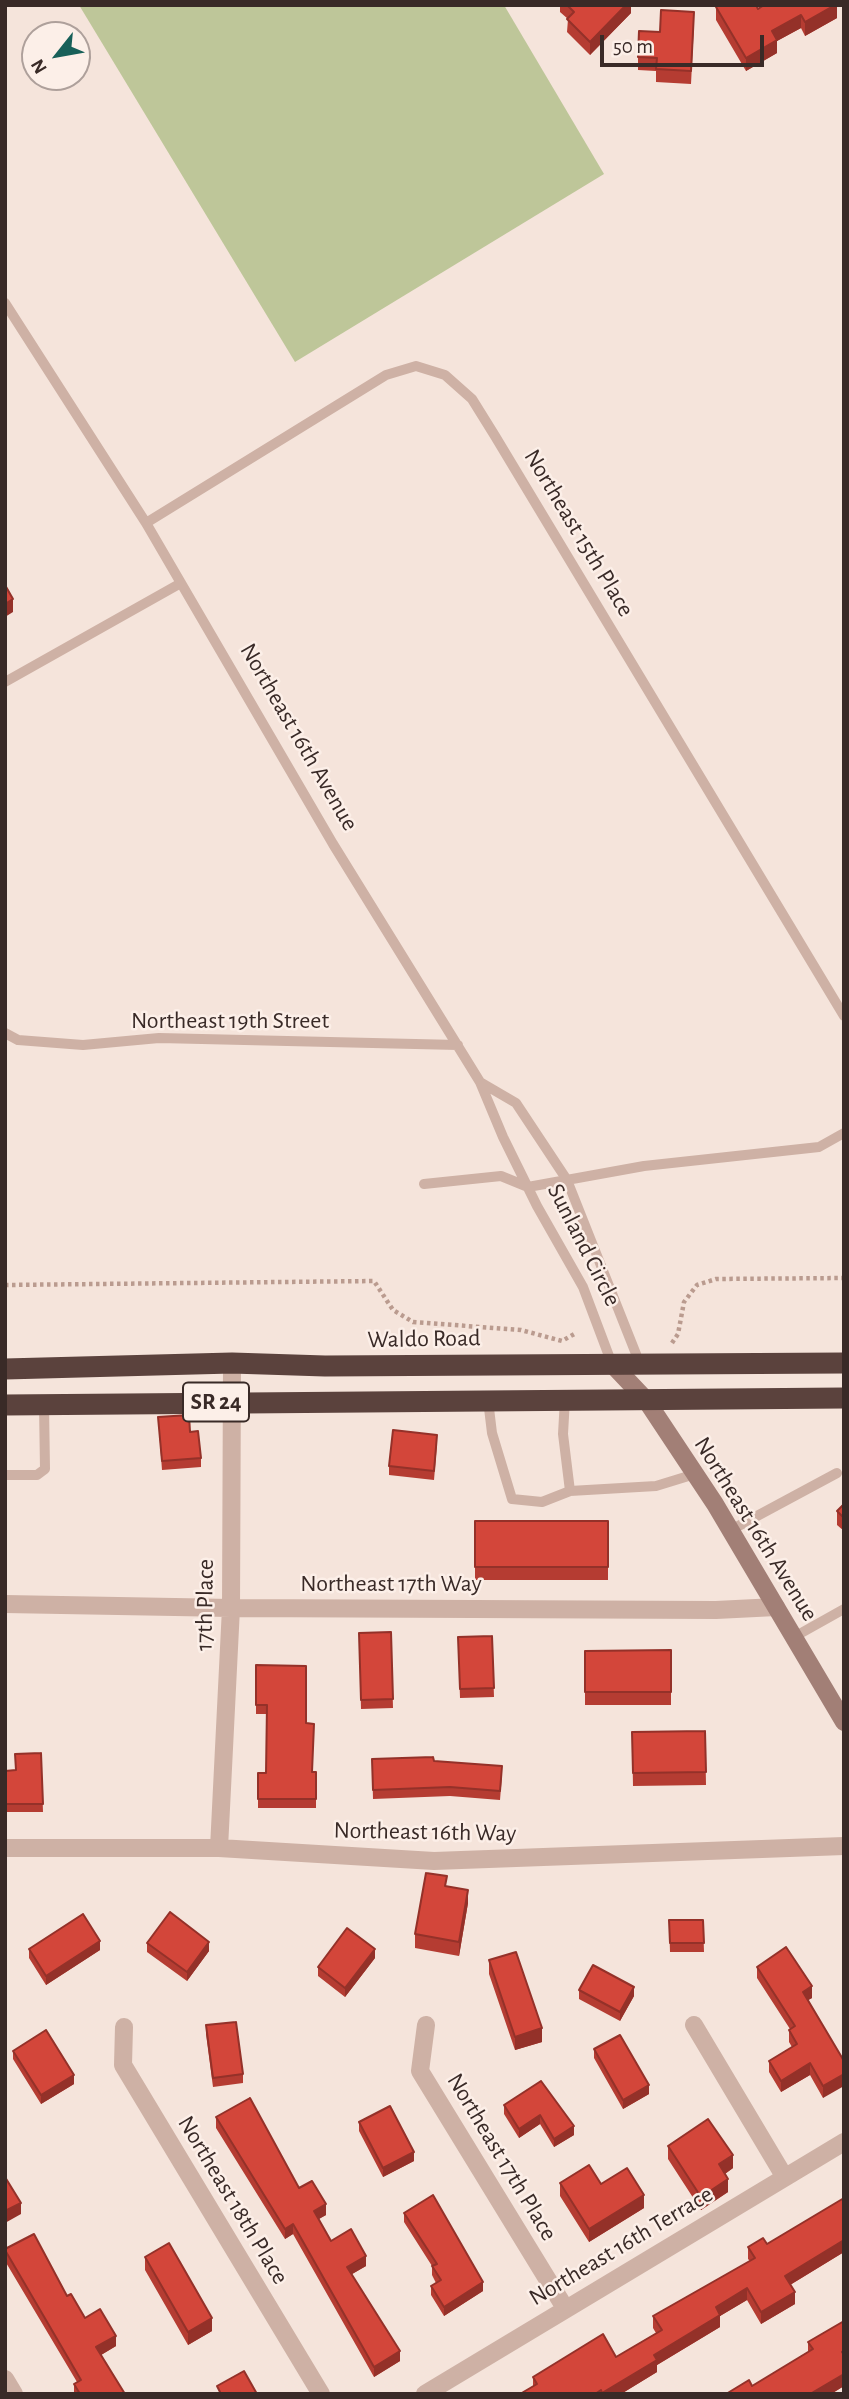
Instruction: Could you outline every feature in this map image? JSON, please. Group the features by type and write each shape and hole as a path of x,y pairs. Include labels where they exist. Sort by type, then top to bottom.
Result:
{"highway":[{"name":"Waldo Road","path":"5,1368 232,1363 325,1366 844,1363"},
{"name":"SR 24","path":"5,1405 844,1398"}],"street":[{"name":"17th Place","path":"219,1848 231,1608 232,1363"},
{"name":"Sunland Circle","path":"612,1364 646,1400"},
{"name":"Sunland Circle","path":"640,1364 646,1400"},
{"name":"Northeast 16th Avenue","path":"646,1400 731,1530 844,1722"},
{"name":"Northeast 17th Way","path":"5,1604 231,1608 723,1610 776,1607"},
{"name":"Northeast 16th Way","path":"5,1848 219,1848 433,1861 844,1846"},
{"name":"Northeast 17th Place","path":"426,2025 420,2071 565,2308"},
{"path":"694,2025 784,2176"},
{"name":"Northeast 18th Place","path":"124,2027 123,2065 321,2394"},
{"name":"Northeast 16th Terrace","path":"425,2394 844,2142"},
{"path":"5,2379 14,2394"}],"lane":[{"name":"Northeast 16th Avenue","path":"5,303 146,523 333,845 480,1082 516,1103 567,1180"},
{"name":"Northeast 15th Place","path":"146,523 386,375 416,366 445,374 472,399 502,447 844,1016"},
{"path":"5,682 180,583"},
{"name":"Northeast 19th Street","path":"5,1033 18,1040 83,1045 159,1038 458,1045"},
{"name":"Sunland Circle","path":"480,1082 528,1187 583,1287 612,1364"},
{"path":"425,1184 501,1176 528,1187 690,1162 819,1147 844,1133"},
{"name":"Sunland Circle","path":"567,1180 640,1364"},
{"path":"565,1399 563,1434 570,1491"},
{"path":"488,1401 492,1433 512,1499 542,1502 570,1491 656,1486 695,1474"},
{"path":"5,1475 37,1475 46,1469 44,1405"},
{"path":"731,1530 837,1473"},
{"path":"794,1637 844,1609"}],"path":[{"path":"659,1346 672,1343 678,1334 684,1302 697,1286 716,1279 844,1278"},
{"path":"5,1285 374,1282 393,1310 413,1322 522,1329 562,1341 576,1333"}],"green space":[{"path":"79,5 504,5 604,174 295,362"}],"building":[{"path":"567,5 626,5 590,42 567,19 574,12"},
{"path":"756,5 758,9 764,5 835,5 805,22 801,15 772,31 777,40 746,58 716,7"},
{"path":"661,10 694,12 691,71 656,69 657,58 638,57 639,31 660,32"},
{"path":"5,585 13,599 5,604"},
{"path":"189,1415 190,1432 198,1431 201,1458 162,1461 158,1417"},
{"path":"393,1430 437,1435 434,1471 389,1466"},
{"path":"844,1504 844,1518 837,1511"},
{"path":"475,1521 608,1521 608,1567 475,1567"},
{"path":"391,1632 393,1699 361,1700 359,1633"},
{"path":"492,1636 494,1688 460,1689 458,1637"},
{"path":"671,1650 671,1692 585,1692 585,1651"},
{"path":"256,1665 306,1666 306,1723 314,1724 312,1772 316,1772 316,1799 258,1799 258,1773 266,1773 267,1705 256,1705"},
{"path":"705,1731 706,1772 633,1773 632,1732"},
{"path":"41,1753 43,1804 5,1804 5,1771 16,1770 15,1754"},
{"path":"433,1757 434,1761 502,1766 500,1791 450,1787 373,1790 372,1759"},
{"path":"426,1873 447,1876 445,1886 468,1890 459,1942 415,1934"},
{"path":"170,1912 209,1942 187,1972 147,1943"},
{"path":"83,1914 100,1941 46,1976 29,1949"},
{"path":"669,1920 703,1920 704,1943 670,1943"},
{"path":"347,1928 375,1949 345,1988 318,1967"},
{"path":"786,1947 812,1986 803,1992 844,2061 844,2074 823,2086 810,2063 781,2081 769,2061 797,2044 789,2030 795,2026 757,1967"},
{"path":"516,1952 542,2028 515,2037 489,1960"},
{"path":"593,1965 634,1987 620,2012 579,1990"},
{"path":"236,2022 243,2074 213,2078 206,2025"},
{"path":"46,2030 74,2075 41,2095 13,2051"},
{"path":"620,2035 649,2085 623,2100 594,2049"},
{"path":"541,2081 574,2126 554,2139 540,2115 519,2129 504,2105"},
{"path":"250,2098 299,2188 312,2181 326,2204 314,2211 331,2241 351,2229 366,2256 347,2267 400,2351 374,2367 293,2224 285,2229 216,2117"},
{"path":"390,2106 414,2152 383,2168 359,2122"},
{"path":"708,2119 733,2155 719,2164 728,2179 701,2197 668,2146"},
{"path":"589,2165 601,2184 627,2168 644,2195 589,2229 560,2183"},
{"path":"5,2177 21,2203 5,2211"},
{"path":"433,2195 483,2282 444,2307 431,2286 441,2280 432,2266 437,2264 404,2213"},
{"path":"844,2198 844,2240 785,2276 795,2292 761,2312 747,2288 716,2307 720,2315 654,2355 657,2360 602,2393 601,2390 595,2394 520,2394 537,2384 533,2377 603,2334 616,2357 662,2330 653,2316 755,2258 748,2247 763,2238 767,2244"},
{"path":"34,2234 67,2296 71,2294 85,2318 100,2309 116,2336 96,2347 125,2394 80,2394 74,2384 81,2380 5,2250"},
{"path":"169,2243 212,2318 188,2332 145,2257"},
{"path":"844,2321 844,2374 810,2394 726,2394 749,2380 752,2386 813,2349 808,2342"},
{"path":"244,2371 257,2394 221,2394 217,2386"}]}
